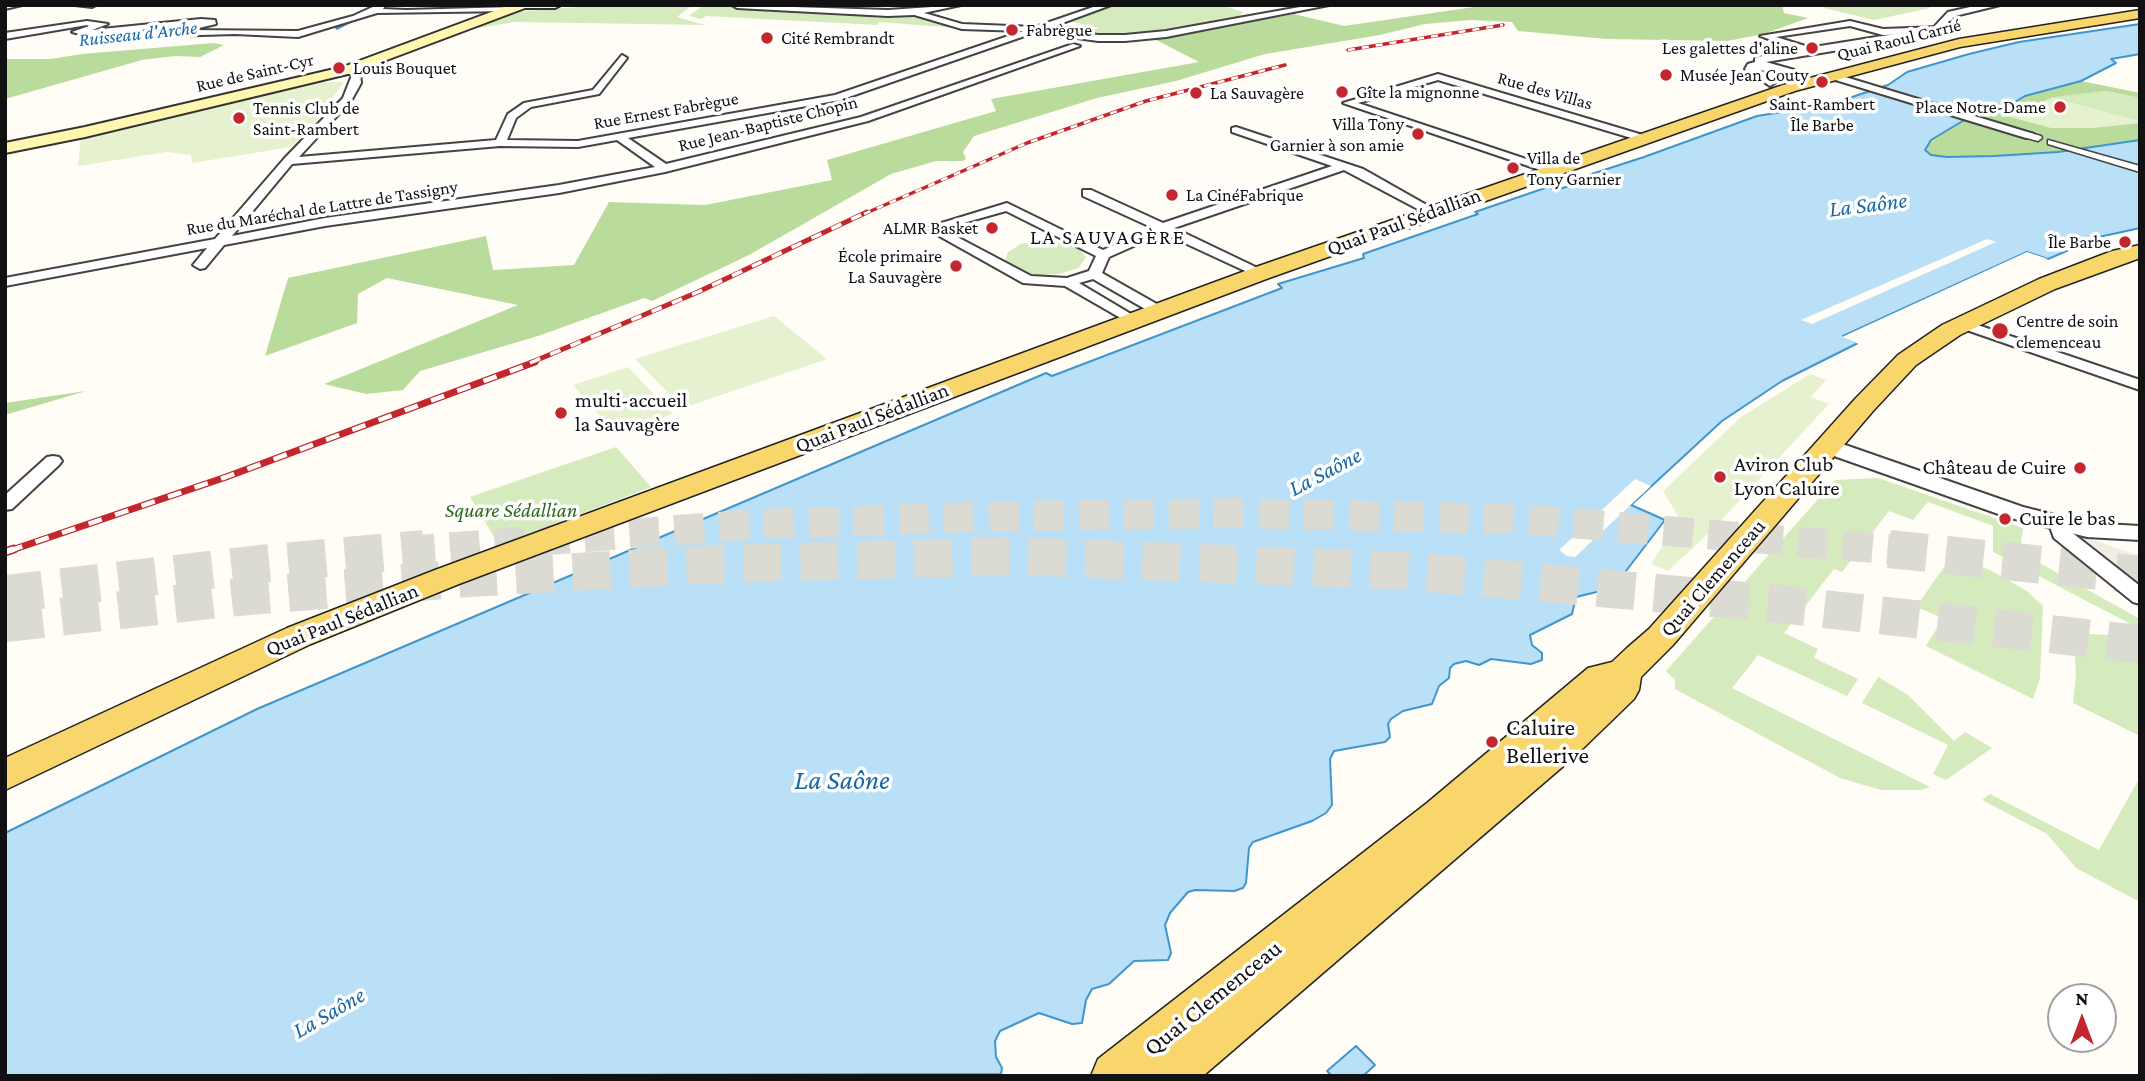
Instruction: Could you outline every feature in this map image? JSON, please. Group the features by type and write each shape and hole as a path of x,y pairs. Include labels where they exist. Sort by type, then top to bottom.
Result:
{"main road":[{"name":"Rue de Saint-Cyr","path":"5,148 85,132 347,70 513,8 555,5"},
{"name":"Quai Raoul Carrié","path":"1832,76 1959,43 2140,15"},
{"name":"Quai Paul Sédallian","path":"5,775 299,636 447,577 1157,310 1642,138 1762,90 1832,76"},
{"name":"Quai Paul Sédallian","path":"1762,90 1801,82"},
{"name":"Quai Clemenceau","path":"1139,1073 1426,844 1561,746 1621,690 1623,672 1661,637 1897,368 1963,324 2047,284 2140,251"}],"street":[{"path":"5,7 18,5"},
{"path":"79,5 92,5"},
{"path":"737,5 914,12 955,5"},
{"path":"938,19 942,12 955,5"},
{"name":"Rue Ernest Fabrègue","path":"288,160 500,143 578,144 837,98 1107,5"},
{"path":"1249,17 1252,12 1268,5"},
{"path":"914,12 962,26 1125,38 1166,34 1325,5"},
{"path":"1762,65 1759,61 1763,58 1939,30 1952,14 1995,5"},
{"path":"5,36 87,23 104,24 76,32 201,22 212,24 168,33 235,31 298,34 379,8 513,8"},
{"path":"927,10 938,19"},
{"path":"5,28 22,25 29,20"},
{"path":"1812,51 1765,36 1850,23 1883,32 1939,30"},
{"name":"Rue Jean-Baptiste Chopin","path":"645,173 880,113 1076,46"},
{"path":"968,54 981,57"},
{"path":"500,143 512,116 528,105 596,92 622,58"},
{"path":"993,60 1018,66"},
{"path":"1762,90 1752,66 1762,65 1801,82"},
{"path":"200,265 288,160 347,99 356,83 357,74 347,70"},
{"path":"1832,76 2034,137"},
{"name":"Rue des Villas","path":"1549,170 1348,103 1438,77 1642,138"},
{"name":"Rue Jean-Baptiste Chopin","path":"837,98 880,113"},
{"path":"1236,131 1359,171 1433,212"},
{"name":"Rue Jean-Baptiste Chopin","path":"619,137 665,169"},
{"path":"2051,142 2140,169"},
{"path":"1095,274 1103,254 1165,228 1343,166"},
{"name":"Rue du Maréchal de Lattre de Tassigny","path":"5,282 325,222 645,173"},
{"path":"1087,193 1261,273"},
{"path":"1103,254 1007,207 931,228 1028,281 1068,282 1095,274 1157,310"},
{"path":"1068,282 1131,320"},
{"path":"1963,324 2140,385"},
{"path":"1828,446 2015,512 2058,524 2087,530 2140,533"},
{"path":"5,505 53,461"},
{"path":"2058,524 2061,534 2140,597"}],"green space":[{"path":"1114,5 1221,5 1243,12 1239,17 1129,35 1084,34 1099,28 1069,21"},
{"path":"1468,5 1782,5 1784,13 1808,18 1764,34 1727,41 1607,39 1518,31 1512,22 1471,20 1425,24 1380,35 1265,54 1176,81 1097,98 974,136 963,152 966,159 963,161 936,161 891,174 749,255 652,301 644,298 538,336 420,371 403,390 366,394 324,384 518,305 387,278 358,294 357,323 265,356 288,278 486,236 493,270 574,265 609,202 705,205 832,180 827,160 996,111 991,99 1199,62 1154,39 1294,14 1344,26 1474,7"},
{"path":"1830,5 1926,5 1930,8 1874,20 1824,8"},
{"path":"592,6 691,6 677,17 705,25 515,22 466,30 512,12"},
{"path":"701,7 909,15 949,25 1024,33 879,22 877,25 706,16 701,19 689,16"},
{"path":"214,43 224,45 200,57 175,56 142,60 5,99 5,59 51,59"},
{"path":"2081,81 2140,93 2140,98 2106,91 2055,97 2140,121 2140,140 2058,152 1994,156 1947,157 1931,155 1925,150 1930,140 1966,119 2010,105 2025,96"},
{"name":"Tennis Club de Saint-Rambert","path":"314,82 344,82 311,128 291,147 192,163 191,155 167,152 78,166 81,135"},
{"path":"2106,91 2140,98 2140,121 2053,97"},
{"name":"Place Notre-Dame","path":"2053,97 2140,123 2093,128 2051,128 2010,117"},
{"path":"1043,241 1064,243 1080,249 1086,258 1078,268 1059,274 1036,275 1016,270 1005,261 1008,252 1021,244"},
{"path":"774,316 827,359 683,408 635,359"},
{"path":"628,367 673,414 615,433 573,385"},
{"name":"Aviron Club Lyon Caluire","path":"1810,374 1826,380 1811,397 1829,404 1713,529 1668,571 1651,564 1680,519 1663,491 1741,417"},
{"path":"86,391 5,415 5,403"},
{"name":"Square Sédallian","path":"616,447 651,487 499,545 470,497"},
{"path":"1878,478 2023,528 2020,552 2140,619 2140,629 1993,552 1993,526 1928,502 1913,520 1889,511 1842,572 1834,569 1784,633 1818,649 1814,658 1858,679 1847,696 1758,655 1732,688 1930,787 1921,790 1881,790 1840,778 1675,689 1675,680 1666,671 1835,480"},
{"path":"1953,562 1990,570 2027,591 2043,606 2040,678 2033,699 1926,646 1943,618 1916,607 1946,564"},
{"path":"2088,634 2111,635 2140,646 2140,736 2073,703 2076,674 2074,645 2079,637"},
{"path":"1878,677 1908,695 1954,741 1965,732 1992,748 1946,780 1933,774 1948,745 1862,703"},
{"path":"2140,777 2140,902 2076,868 2047,834 1982,800 1990,794 2099,850"}],"shaded area":[{"path":"2085,537 2140,556 2140,586 2078,539"}],"water":[{"name":"La Saône","path":"2140,24 2140,54 2111,59 2116,63 2081,81 2025,96 2010,105 1966,119 1931,140 1925,150 1931,155 1947,157 1994,156 2058,152 2140,140 2140,228 2099,237 2048,259 2027,252 1843,336 1858,343 1782,381 1722,421 1631,505 1665,520 1613,588 1576,597 1572,614 1530,635 1532,645 1542,653 1542,660 1531,664 1491,659 1479,665 1466,661 1454,664 1450,668 1449,678 1439,686 1432,704 1403,711 1391,719 1388,724 1390,737 1385,742 1334,751 1330,759 1332,805 1326,813 1312,821 1253,842 1249,848 1246,883 1243,888 1234,891 1188,892 1170,913 1165,925 1171,953 1168,960 1134,961 1109,984 1092,989 1086,1000 1082,1023 1072,1024 1039,1013 1000,1031 995,1041 1001,1074 5,1076 5,833 257,709 1046,373 1052,376 1282,288 1278,284 1364,258 1363,254 1548,187 1556,190 1576,184 1570,181 1757,116 1831,104 1888,85 1907,72 1969,54 2019,42"},
{"path":"1356,1046 1375,1065 1363,1076 1332,1076 1327,1071"}],"pier":[{"path":"1987,239 1996,242 1812,324 1801,320"},
{"path":"2027,252 2048,259 2044,261 2026,256 1851,337 1860,341 1861,345 1842,337"},
{"path":"1635,479 1651,486 1575,557 1567,556 1559,550"}],"waterway":[{"name":"Ruisseau d'Arche","path":"337,28 355,19"}],"tunnel":[{"path":"405,551 756,524 1009,516 1238,513 1521,519 1902,550"},
{"path":"5,594 260,564 424,549"},
{"path":"1889,549 1902,550"},
{"path":"1902,550 1910,551"},
{"path":"1902,550 2140,575"},
{"path":"5,623 237,597 469,578 715,564 1015,556 1407,571 1770,603 2140,644"}],"railway":[{"path":"1348,50 1503,25"},
{"path":"864,214 1027,143 1146,101 1285,65"},
{"path":"530,363 698,292 867,212"},
{"path":"9,551 226,477 535,362"},
{"path":"5,552 14,549"}],"place":[{"name":"Fabrègue","path":"1012,30"},
{"name":"Cité Rembrandt","path":"767,38"},
{"name":"Les galettes d'aline","path":"1812,48"},
{"name":"Louis Bouquet","path":"339,68"},
{"name":"Musée Jean Couty","path":"1666,75"},
{"name":"Saint-Rambert Île Barbe","path":"1822,82"},
{"name":"Gîte la mignonne","path":"1342,92"},
{"name":"La Sauvagère","path":"1196,93"},
{"name":"Place Notre-Dame","path":"2060,107"},
{"name":"Tennis Club de Saint-Rambert","path":"239,118"},
{"name":"Villa Tony Garnier à son amie","path":"1418,134"},
{"name":"Villa de Tony Garnier","path":"1513,168"},
{"name":"La CinéFabrique","path":"1172,195"},
{"name":"ALMR Basket","path":"992,228"},
{"name":"Île Barbe","path":"2125,242"},
{"name":"École primaire La Sauvagère","path":"956,266"},
{"name":"Centre de soin clemenceau","path":"2000,331"},
{"name":"multi-accueil la Sauvagère","path":"561,413"},
{"name":"Château de Cuire","path":"2080,468"},
{"name":"Aviron Club Lyon Caluire","path":"1720,477"},
{"name":"Cuire le bas","path":"2005,519"},
{"name":"Caluire Bellerive","path":"1492,742"}],"district":[{"name":"LA SAUVAGÈRE","path":"1108,238"}]}
